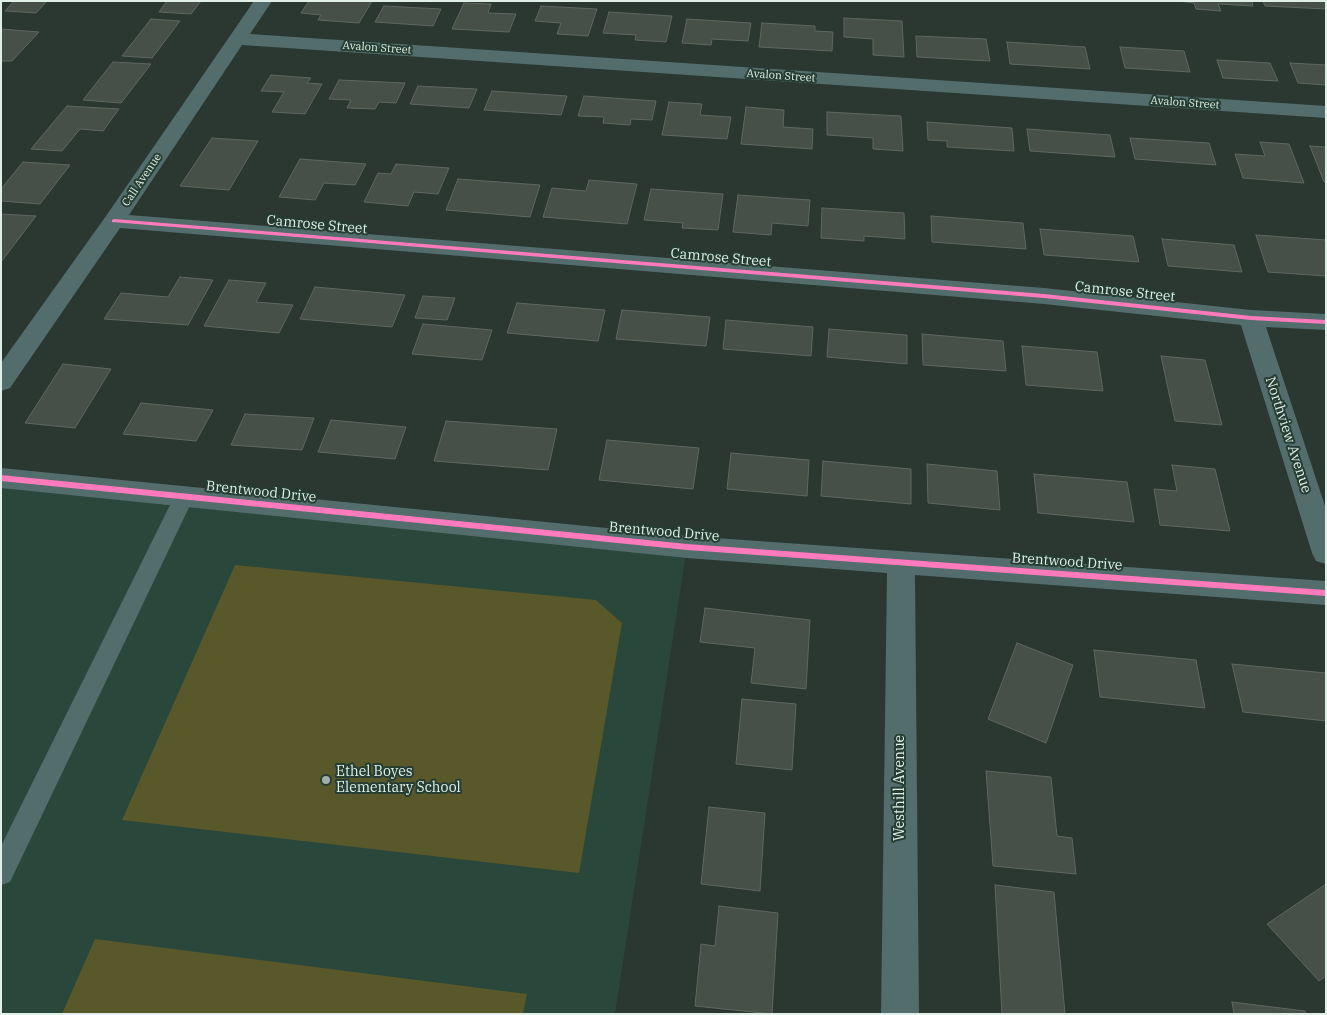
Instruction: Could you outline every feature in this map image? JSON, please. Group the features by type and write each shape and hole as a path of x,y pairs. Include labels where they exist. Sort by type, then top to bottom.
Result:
{"street":[{"name":"Call Avenue","path":"1,382 114,222 263,1"},
{"name":"Avalon Street","path":"236,39 1326,112"},
{"name":"Camrose Street","path":"114,222 1044,296 1251,318 1326,322"},
{"name":"Northview Avenue","path":"1251,318 1326,553"},
{"name":"Brentwood Drive","path":"1,478 687,547 1326,593"},
{"name":"Westhill Avenue","path":"900,1014 901,563"}],"lane":[{"path":"1,873 184,497"}],"shaded area":[{"name":"Ethel Boyes Elementary School","path":"1,478 687,547 615,1014 1,1014"},
{"path":"235,565 596,600 622,623 579,873 122,820"},
{"path":"95,939 527,994 523,1014 62,1014"}],"building":[{"path":"14,1 47,1 36,13 5,11"},
{"path":"167,1 201,1 191,14 159,12"},
{"path":"309,1 372,1 359,23 318,20 321,15 301,13"},
{"path":"1178,1 1252,1 1253,6 1218,4 1221,11 1196,9 1194,3"},
{"path":"1263,1 1326,1 1326,9 1265,6"},
{"path":"464,3 491,4 488,13 516,14 509,32 452,29"},
{"path":"384,6 441,9 433,26 375,22"},
{"path":"541,6 597,9 588,36 557,34 561,23 535,21"},
{"path":"609,12 672,16 666,42 635,40 636,35 603,33"},
{"path":"844,18 902,21 904,57 873,55 873,39 844,37"},
{"path":"151,19 180,21 152,58 122,56"},
{"path":"687,19 751,23 748,41 712,39 711,45 682,43"},
{"path":"762,23 815,26 815,31 833,32 832,51 759,47"},
{"path":"1,29 39,32 12,61 1,61"},
{"path":"916,36 986,39 990,61 917,57"},
{"path":"1007,42 1085,47 1090,69 1010,64"},
{"path":"1120,47 1184,51 1190,72 1125,68"},
{"path":"1217,60 1270,63 1278,81 1223,78"},
{"path":"113,62 151,64 121,103 83,100"},
{"path":"1290,63 1326,65 1326,85 1298,83"},
{"path":"271,75 311,78 307,83 322,84 305,114 272,112 284,92 261,91"},
{"path":"339,80 405,83 396,103 379,102 375,109 347,108 351,100 329,99"},
{"path":"418,86 477,89 469,108 410,104"},
{"path":"492,91 567,96 561,115 484,110"},
{"path":"584,96 656,101 652,120 631,119 630,125 603,123 604,117 578,116"},
{"path":"669,102 702,104 700,115 731,117 727,139 662,135"},
{"path":"67,106 119,109 103,131 80,129 62,151 31,149"},
{"path":"746,107 784,110 783,127 813,129 812,149 741,144"},
{"path":"827,112 901,116 903,151 873,149 873,138 827,135"},
{"path":"927,122 1012,128 1014,151 947,147 947,141 928,140"},
{"path":"1027,129 1110,135 1115,157 1030,151"},
{"path":"212,138 258,141 229,190 180,186"},
{"path":"1130,138 1209,143 1216,165 1135,159"},
{"path":"1260,142 1289,144 1304,183 1243,178 1235,154 1265,156"},
{"path":"1310,146 1326,147 1326,182 1324,182"},
{"path":"300,159 366,164 355,185 324,183 315,200 279,197"},
{"path":"23,162 70,165 40,204 1,201 1,189"},
{"path":"396,164 449,168 438,194 414,192 408,206 364,202 378,173 391,174"},
{"path":"458,179 540,185 530,217 446,210"},
{"path":"589,180 637,184 627,224 543,217 552,188 586,191"},
{"path":"651,189 723,194 718,230 682,228 683,223 644,220"},
{"path":"738,195 810,200 808,226 772,223 771,235 733,232"},
{"path":"822,208 904,213 905,239 864,236 864,241 821,238"},
{"path":"1,214 36,216 1,262"},
{"path":"931,216 1023,223 1026,249 932,242"},
{"path":"1040,229 1133,236 1139,262 1044,255"},
{"path":"1256,235 1326,240 1326,276 1268,272"},
{"path":"1162,239 1234,245 1242,272 1168,266"},
{"path":"180,277 213,280 188,325 104,319 121,293 168,297"},
{"path":"229,280 266,283 256,302 293,305 279,333 204,326"},
{"path":"315,287 405,295 392,327 300,319"},
{"path":"423,296 455,298 447,320 415,318"},
{"path":"517,303 605,310 598,341 507,333"},
{"path":"622,310 710,317 706,346 616,339"},
{"path":"726,320 813,327 811,356 723,349"},
{"path":"423,324 492,330 482,360 412,354"},
{"path":"829,329 907,335 907,364 827,357"},
{"path":"922,334 1003,341 1006,371 923,365"},
{"path":"1022,346 1097,352 1103,391 1026,385"},
{"path":"1161,356 1205,360 1222,425 1175,421"},
{"path":"63,364 111,369 75,428 25,423"},
{"path":"141,403 213,410 196,441 123,434"},
{"path":"245,414 314,418 302,450 231,445"},
{"path":"331,420 406,427 395,459 318,452"},
{"path":"446,421 557,429 548,470 434,461"},
{"path":"607,440 699,448 693,489 599,480"},
{"path":"731,453 809,460 807,496 727,489"},
{"path":"823,461 911,469 911,504 821,496"},
{"path":"927,464 997,471 1000,510 928,503"},
{"path":"1172,465 1215,469 1230,531 1160,525 1154,489 1177,491"},
{"path":"1034,474 1127,482 1134,522 1038,513"},
{"path":"705,608 810,620 806,689 751,683 755,648 700,642"},
{"path":"1017,643 1073,665 1046,743 988,719"},
{"path":"1094,650 1196,660 1205,708 1100,697"},
{"path":"1232,664 1326,673 1326,721 1243,712"},
{"path":"742,699 796,704 792,770 736,764"},
{"path":"986,771 1051,777 1057,836 1072,838 1076,874 993,866"},
{"path":"709,807 765,813 760,891 701,884"},
{"path":"1326,884 1326,976 1319,981 1267,924"},
{"path":"995,885 1054,892 1065,1014 1002,1014"},
{"path":"719,906 778,913 772,1014 695,1006 701,944 715,946"},
{"path":"1232,1002 1305,1011 1306,1014 1234,1014"}],"cycle path":[{"path":"114,221 1044,296 1251,318 1326,322"},
{"path":"1,478 687,547 1326,593"}],"place":[{"name":"Ethel Boyes Elementary School","path":"326,780"}]}
